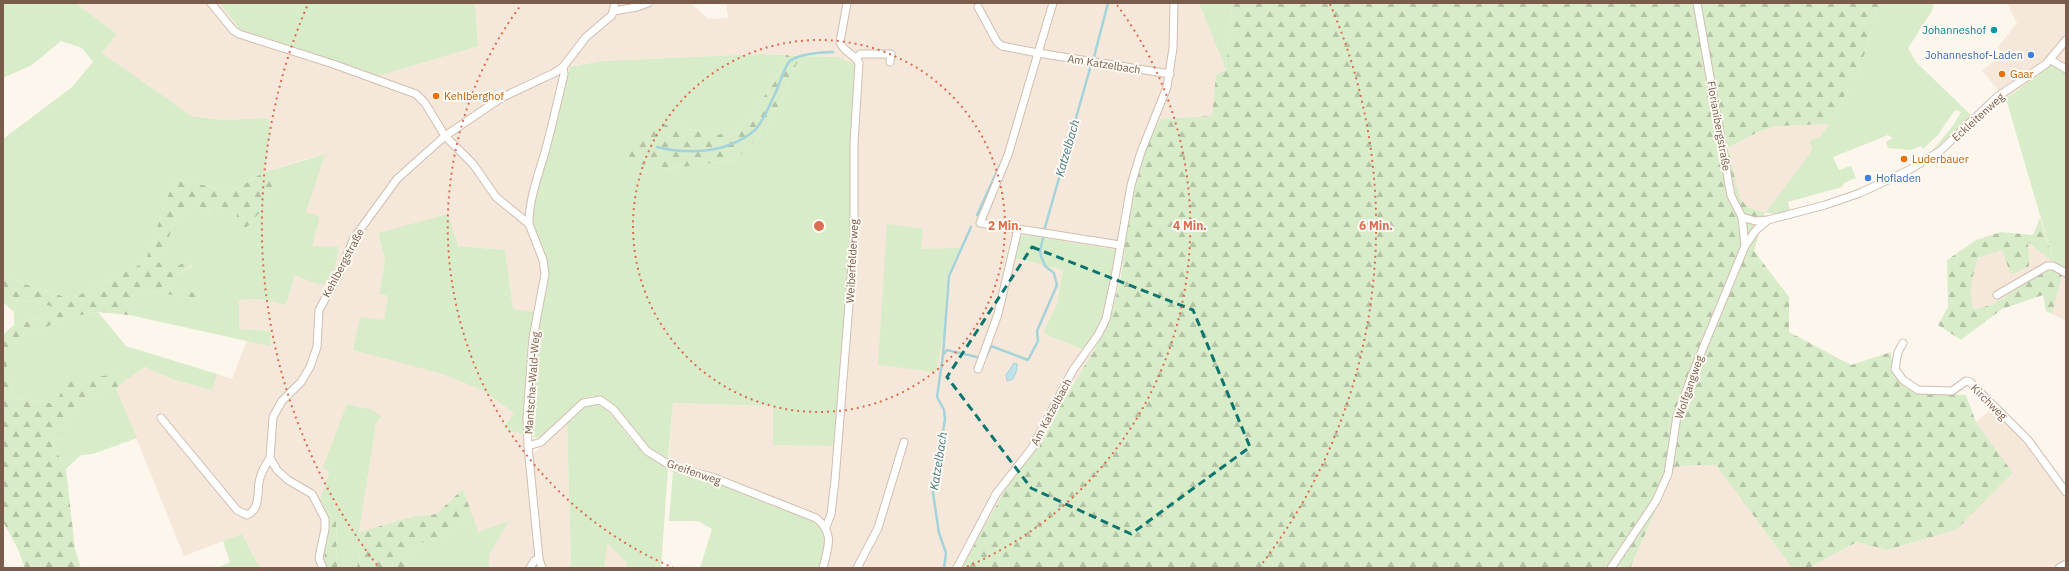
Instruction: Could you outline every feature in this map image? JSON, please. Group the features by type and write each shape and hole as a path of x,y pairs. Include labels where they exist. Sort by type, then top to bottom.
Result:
{"street":[{"path":"211,3 233,30 239,34 333,64 416,94 425,103 445,136"},
{"path":"563,67 586,37 608,19 614,11 615,3"},
{"path":"614,11 637,7 648,3"},
{"path":"847,3 840,42 841,47 857,58 860,54 891,54 890,62"},
{"path":"1053,3 1008,155 980,223 1120,246"},
{"name":"Am Katzelbach","path":"957,568 996,494 1032,448 1070,376 1098,335 1106,319 1116,272 1126,207 1137,164 1168,87 1174,38 1174,3"},
{"name":"Florianibergstraße","path":"1697,3 1731,196 1742,217 1745,246"},
{"name":"Am Katzelbach","path":"978,7 997,42 1002,46 1170,74"},
{"name":"Eckleitenweg","path":"1742,217 1755,221 1768,220 1850,197 1888,181 1940,151 1997,97 2051,60 2066,40"},
{"name":"Weiberfelderweg","path":"826,527 830,514 835,480 854,241 854,143 859,63 857,58"},
{"path":"2051,60 2066,69"},
{"name":"Kehlbergstraße","path":"270,458 273,416 282,401 301,382 310,367 316,347 319,310 339,274 354,238 384,195 397,179 445,136 500,98 554,73 563,67"},
{"name":"Mantscha-Wald-Weg","path":"529,224 531,198 553,126 564,74 563,67"},
{"name":"Mantscha-Wald-Weg","path":"445,136 473,164 496,197 529,224 542,253 545,274 533,338 527,417 528,446 539,559 542,568"},
{"name":"Eckleitenweg","path":"1745,246 1756,230 1768,220"},
{"path":"978,369 998,314 1018,229"},
{"name":"Wolfgangweg","path":"1610,568 1656,500 1668,474 1677,416 1699,356 1745,246"},
{"path":"1997,295 2047,266 2053,266 2066,273"},
{"name":"Kirchweg","path":"1903,343 1898,352 1896,369 1903,380 1918,390 1945,392 1954,390 1966,381 1970,382 2028,440 2066,492"},
{"name":"Greifenweg","path":"528,446 541,442 583,403 600,400 613,409 647,451 673,467 712,477 784,504 816,518 826,527"},
{"path":"161,418 237,510 242,514 247,515 254,511 257,502 260,479 270,458"},
{"path":"857,568 878,528 904,442"},
{"path":"270,458 278,470 288,480 312,494 321,510 325,519 325,529 319,558 323,568"},
{"path":"823,568 829,536 826,527"},
{"path":"530,568 534,561 539,559"},
{"path":"2058,568 2066,564"}],"highlighted area":[{"path":"1032,247 1193,310 1250,447 1131,534 1031,488 947,377"}],"shaded area":[{"path":"76,3 220,3 239,29 478,46 475,3 690,3 709,19 728,18 726,3 1199,3 1226,70 1216,76 1212,116 1160,119 1142,157 1130,205 1124,252 1026,235 1014,258 1063,270 1057,303 1043,333 1092,354 1038,441 1008,485 961,568 820,568 761,499 714,482 668,469 673,403 773,406 838,57 761,54 601,61 570,67 545,166 533,205 533,224 543,247 548,270 541,313 513,309 505,250 458,246 378,234 385,261 379,294 388,296 384,321 360,317 439,373 482,390 514,413 503,428 524,435 524,443 534,453 567,421 571,568 489,568 489,555 508,521 478,533 463,489 436,514 412,517 359,532 376,424 381,417 329,472 320,500 327,513 326,568 260,568 242,534 184,556 116,388 145,367 174,380 212,390 217,374 232,379 247,340 270,346 271,331 239,329 239,300 260,299 286,305 295,275 322,284 339,248 312,246 306,212 324,154 264,172 270,139 264,118 222,120 192,116 102,53 117,34"},
{"path":"2007,3 2066,3 2066,37 2059,44 2051,60 2066,40 2066,72 2052,64 2006,99 1982,71 2002,54 1998,47 2017,23"},
{"path":"1829,124 1819,138 1809,144 1812,147 1809,155 1765,213 1754,211 1743,204 1740,199 1728,148 1758,132 1777,126"},
{"path":"2028,242 2054,263 2066,269 2066,321 2052,314 2063,272 2047,269 1992,305 1974,309 1970,298 1971,281 1978,258 2002,250 2012,275"},
{"path":"1994,407 2028,440 2066,492 2066,568 1809,568 1858,542 1887,550 1956,530 2013,473 1976,422"},
{"path":"1691,465 1716,465 1792,568 1630,568 1675,467"},
{"path":"608,544 627,563 627,568 604,568"}],"green space":[{"path":"3,3 76,3 117,34 102,53 192,116 222,120 264,118 269,120 270,139 264,172 230,193 179,178 174,179 145,262 71,299 24,284 3,274 3,139 72,87 93,62 82,48 61,41 32,65 3,78"},
{"path":"220,3 475,3 478,46 378,76 239,29"},
{"path":"1199,3 1232,3 1226,70"},
{"path":"1232,3 1879,3 1861,66 1829,124 1777,126 1758,132 1728,148 1740,199 1749,208 1765,213 1754,251 1789,297 1789,332 1851,365 1891,352 1893,373 1915,392 1966,395 1976,422 2013,473 1956,530 1887,550 1857,542 1809,568 1792,568 1716,465 1691,465 1675,467 1630,568 1609,565 1603,568 961,568 1008,485 1038,441 1092,354 1110,320 1121,276 1130,205 1142,157 1160,119 1212,116 1216,75 1226,70"},
{"path":"1879,3 1934,3 1932,11 1908,48 1916,62 1972,116 1931,152 1952,127 1961,112 1955,110 1938,135 1923,149 1921,146 1910,150 1888,148 1886,142 1893,138 1888,135 1833,157 1839,170 1851,166 1856,178 1844,183 1842,187 1788,202 1790,211 1777,214 1765,213 1809,155 1812,147 1809,143 1812,140 1819,138 1829,124 1861,66"},
{"path":"761,54 786,55 774,83 741,128 717,135 664,124 666,169 734,160 769,127 800,56 838,57 857,65 851,259 837,446 773,445 773,406 673,403 668,461 648,447 620,411 611,403 602,398 592,396 582,400 567,412 543,436 536,438 532,436 531,411 535,341 548,270 543,247 533,224 533,205 545,166 570,67 601,61"},
{"path":"786,55 800,56 769,127 734,160 666,169 629,162 630,139 664,124 717,135 741,128 774,83"},
{"path":"2052,64 2066,72 2066,269 2054,263 2006,99"},
{"path":"325,154 306,212 320,217 312,246 339,247 330,279 323,284 320,284 295,275 286,305 260,299 239,300 239,329 271,331 270,346 129,315 134,295 144,290 199,300 200,294 163,286 164,282 192,266 190,261 166,272 154,255 167,243 177,214 196,206 213,212 266,205 279,168"},
{"path":"279,168 266,205 245,229 237,225 237,210 213,212 196,206 177,214 167,243 154,255 166,272 189,260 192,265 165,282 163,286 200,294 199,300 144,290 134,295 129,315 98,312 70,317 39,330 22,334 5,356 13,398 56,404 67,379 114,375 128,379 116,388 81,399 52,444 66,469 75,549 81,568 25,568 17,547 3,522 3,335 14,325 62,311 40,302 18,301 3,294 3,274 24,284 71,299 145,262 174,179 179,178 230,193 264,172"},
{"path":"448,214 458,246 505,250 513,309 536,312 527,373 524,435 503,428 514,413 482,390 439,373 353,350 360,317 384,320 388,296 379,294 385,261 378,233"},
{"path":"2040,218 2054,263 2028,242 2029,266 2011,275 2002,250 1978,258 1974,271 1971,296 1974,309 1992,305 2047,269 2063,271 2052,314 2046,311 2043,295 2002,309 1961,340 1938,325 1948,307 1947,260 1976,240 2001,232 2033,235"},
{"path":"887,224 923,229 921,249 960,248 948,273 945,298 946,319 936,372 878,365"},
{"path":"1026,235 1117,250 1106,309 1088,352 1043,333 1057,303 1063,270 1014,258 1019,237"},
{"path":"3,294 18,301 40,302 62,311 14,325 14,312 3,302"},
{"path":"98,312 126,346 217,374 212,390 174,380 145,367 128,379 114,375 56,404 13,398 4,356 22,334 39,330 70,317"},
{"path":"116,388 137,438 93,454 81,455 66,469 52,444 81,399"},
{"path":"595,403 602,406 612,415 629,437 642,450 668,469 661,568 627,568 627,563 608,544 604,568 571,568 567,421 586,405"},
{"path":"347,404 373,410 381,417 376,424 359,532 361,542 357,568 337,568 336,511 328,503 322,503 320,500 329,472 323,467"},
{"path":"673,470 714,482 817,522 826,535 820,568 700,568 712,529 698,521 669,521"},
{"path":"463,489 473,517 441,536 411,547 405,568 357,568 361,542 359,532 412,517 436,514"},
{"path":"328,502 336,511 337,568 326,568 325,551 327,520 322,503"},
{"path":"473,517 478,532 509,521 489,555 489,568 405,568 411,547 441,536"},
{"path":"242,534 260,568 217,568 230,562 223,541"}],"water":[{"path":"1014,363 1017,364 1017,370 1013,379 1007,381 1006,375"}],"waterway":[{"name":"Katzelbach","path":"1094,57 1108,3"},
{"path":"657,147 682,151 708,150 721,148 744,138 758,127 776,92 785,69 792,59 803,55 833,52"},
{"name":"Katzelbach","path":"1044,231 1091,65"},
{"name":"Katzelbach","path":"977,215 1000,165"},
{"name":"Katzelbach","path":"943,355 949,276 971,227"},
{"name":"Katzelbach","path":"985,359 991,346 1028,360 1038,341 1037,331 1057,285 1054,273 1045,266 1041,256 1040,251 1043,238"},
{"name":"Katzelbach","path":"944,568 946,553 939,533 933,493 945,419 944,410 937,397 943,355 947,350 977,357"}],"place":[{"name":"Johanneshof","path":"1994,30"},
{"name":"Johanneshof-Laden","path":"2031,55"},
{"name":"Gaar","path":"2002,74"},
{"name":"Kehlberghof","path":"436,96"},
{"name":"Luderbauer","path":"1904,159"},
{"name":"Hofladen","path":"1868,178"}]}
